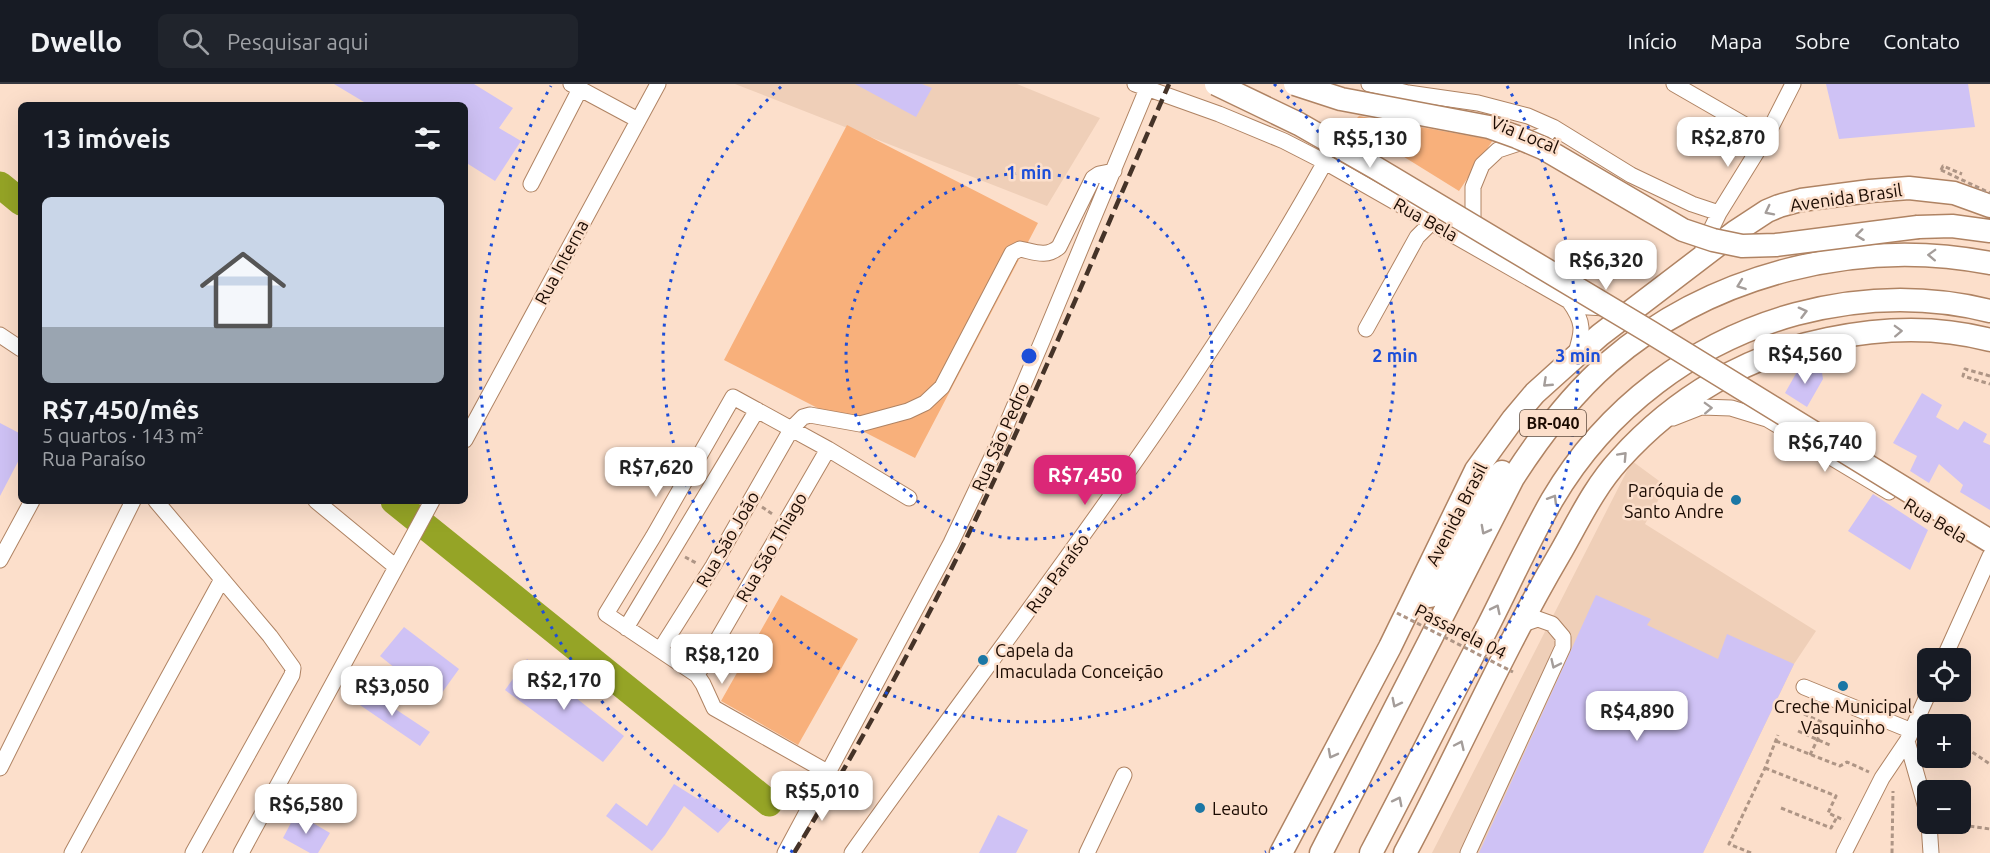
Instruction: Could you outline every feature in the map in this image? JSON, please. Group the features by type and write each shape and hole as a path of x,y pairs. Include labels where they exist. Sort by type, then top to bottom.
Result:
{"highway":[{"path":"1216,84 1299,124 1376,168 1660,338 1990,541"},
{"path":"1248,84 1362,144 1990,527"},
{"path":"1295,84 1352,102 1490,127 1517,136 1543,148 1683,230 1713,240 1742,246 1776,245 1918,227 1958,226 1990,231"},
{"name":"Avenida Brasil","path":"1281,853 1390,647 1476,470 1535,393 1600,335 1742,227 1767,211 1801,200 1909,188 1954,193 1990,206"},
{"name":"Avenida Brasil","path":"1321,853 1513,478 1565,406 1609,362 1636,341 1670,320 1734,288 1775,273 1848,258 1890,255 1941,255 1990,263"},
{"name":"BR-040","path":"1371,853 1553,499 1595,440 1644,392 1672,370 1724,341 1754,327 1817,308 1846,303 1908,300 1964,304 1990,311"},
{"path":"1405,853 1447,775 1487,687 1592,496 1619,460 1653,426 1677,406 1727,374 1813,341 1848,335 1908,330 1966,333 1990,340"},
{"path":"1390,647 1406,639 1493,482 1565,406"}],"street":[{"name":"Rua Interna","path":"468,434 658,84"},
{"name":"Via Local","path":"1321,84 1343,92 1494,119 1537,136 1593,165 1687,222 1712,228"},
{"path":"1369,84 1410,89 1528,116 1553,127 1631,175 1692,204 1719,213"},
{"path":"1674,84 1766,137"},
{"path":"1690,267 1719,213 1766,137 1793,84"},
{"path":"531,184 576,86 638,120"},
{"name":"Rua Bela","path":"1141,87 1219,114 1284,141 1432,222 1569,301 1602,309 1640,304"},
{"name":"Rua São Pedro","path":"785,853 951,543 1000,440 1114,171 1141,87"},
{"path":"1473,246 1473,187 1482,165 1498,150 1548,134 1553,127"},
{"name":"Rua Paraíso","path":"852,853 1159,429 1284,235 1325,162"},
{"path":"792,428 803,417 810,416 860,424 908,411 926,403 942,387 1012,254 1020,249 1045,255 1053,252 1059,247 1093,178 1099,174 1114,171"},
{"path":"1366,328 1417,237 1432,222"},
{"path":"1569,301 1582,322 1582,333 1575,357"},
{"path":"0,335 18,348"},
{"path":"829,773 714,708 697,675 606,614 733,397 792,428 909,498"},
{"name":"Rua Bela","path":"1653,426 1701,407 1731,408 1767,419 1990,554"},
{"path":"626,628 757,410"},
{"name":"Rua São João","path":"660,650 713,566 749,499 792,428"},
{"name":"Rua São Thiago","path":"697,675 828,449"},
{"path":"0,560 30,504"},
{"path":"0,768 132,504"},
{"path":"159,504 270,636 292,668 292,675 193,853"},
{"path":"320,504 396,567"},
{"path":"241,853 430,505"},
{"path":"1948,648 1990,554"},
{"path":"72,853 222,579"},
{"path":"1468,853 1563,648 1563,637 1552,624 1538,619 1520,625"},
{"path":"1804,687 1910,736"},
{"path":"1844,853 1883,776 1910,736 1925,702"},
{"path":"1910,736 1920,780"},
{"path":"1088,853 1124,775"},
{"path":"1930,834 1931,853"}],"path":[{"path":"1941,170 1990,193"},
{"path":"1988,376 1965,369 1963,376 1990,384"},
{"path":"749,499 785,522"},
{"name":"Passarela 04","path":"1396,613 1513,672"},
{"path":"1804,714 1840,731"},
{"path":"1810,755 1825,724"},
{"path":"1797,731 1832,746"},
{"path":"1751,853 1729,844 1778,735"},
{"path":"1776,741 1840,766 1846,762 1883,776 1894,794 1892,853"},
{"path":"1971,751 1990,764"},
{"path":"1765,768 1836,796 1828,813 1837,817 1831,828 1781,808"},
{"path":"1971,826 1990,829"}],"shaded area":[{"path":"735,84 1017,84 1100,118 1047,206"},
{"path":"1359,116 1493,140 1459,191 1351,124"},
{"path":"847,125 1038,223 915,458 724,360"},
{"path":"1632,461 1666,486 1645,524 1816,631 1794,664 1703,853 1432,853"},
{"path":"781,595 858,639 798,745 721,701"}],"building":[{"path":"334,84 474,84 513,108 499,128 521,141 495,181 468,164 468,102 364,102"},
{"path":"855,84 922,84 932,88 916,117"},
{"path":"1826,84 1968,84 1975,127 1839,139"},
{"path":"1821,366 1823,379 1807,407 1785,393 1798,370"},
{"path":"1922,393 1942,405 1936,417 1958,430 1964,421 1987,434 1983,442 1990,445 1990,510 1960,492 1963,485 1939,464 1929,483 1910,471 1917,456 1893,443"},
{"path":"0,423 18,432 18,462 0,496"},
{"path":"1873,494 1928,530 1910,570 1848,531"},
{"path":"1596,595 1651,619 1647,625 1718,659 1727,634 1794,664 1703,853 1479,853"},
{"path":"404,627 459,669 436,701 380,656"},
{"path":"527,659 624,736 603,762 505,690"},
{"path":"362,687 430,732 420,746 354,701"},
{"path":"674,784 698,799 700,796 732,818 718,833 684,806 652,851 606,816 616,803 647,826"},
{"path":"296,813 330,833 318,853 310,853 283,838"},
{"path":"998,815 1028,830 1016,853 979,853"}],"waterway":[{"path":"0,185 18,200"},
{"path":"398,504 769,803"}],"railway":[{"path":"794,853 885,696 968,535 1046,367 1169,84"}],"place":[{"name":"Paróquia de Santo Andre","path":"1736,500"},
{"name":"Capela da Imaculada Conceição","path":"983,660"},
{"name":"Creche Municipal Vasquinho","path":"1843,686"},
{"name":"Leauto","path":"1200,808"}]}
